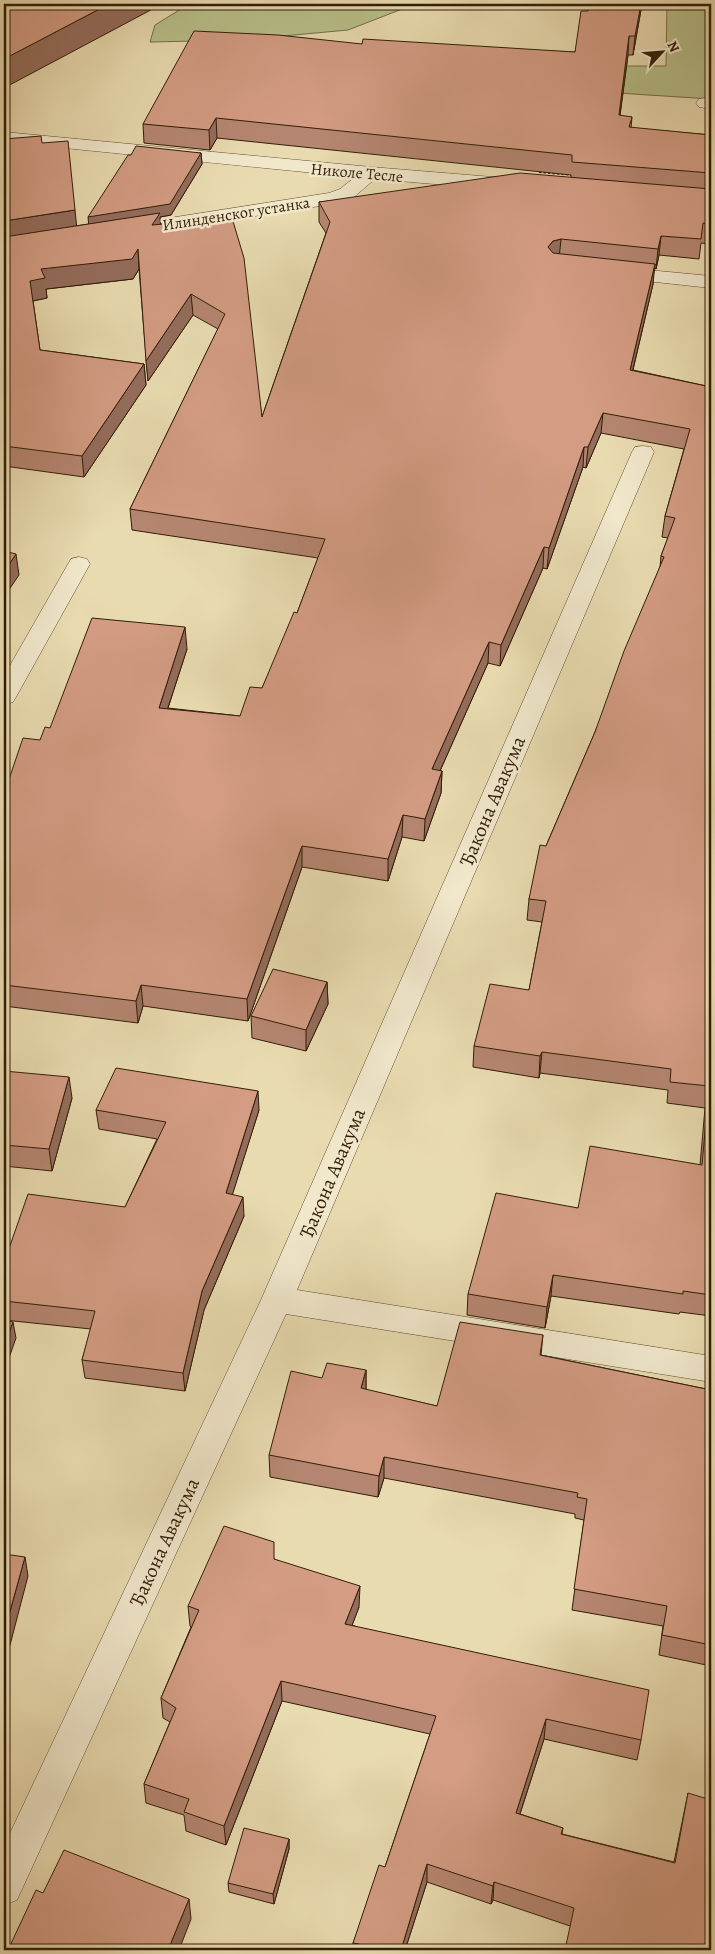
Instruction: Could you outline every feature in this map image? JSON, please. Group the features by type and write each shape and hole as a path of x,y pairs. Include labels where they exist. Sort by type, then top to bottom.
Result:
{"street":[{"name":"Николе Тесле","path":"4,137 371,173 518,185"},
{"name":"Илинденског устанка","path":"120,231 333,198 347,193 371,173"},
{"path":"597,271 711,282"},
{"name":"Ђакона Авакума","path":"4,1887 277,1300 643,452"},
{"path":"6,687 79,564"},
{"path":"277,1300 711,1369"}],"green space":[{"path":"189,4 415,4 348,30 240,40 150,42 155,25"},
{"path":"667,4 711,4 711,99 586,91 611,66 666,66"}],"building":[{"path":"4,4 109,4 4,59"},
{"path":"589,4 641,4 635,36 629,36 619,115 632,117 629,127 711,135 711,173 572,162 572,155 216,118 209,130 143,124 194,31 278,35 362,44 363,39 575,52 581,11 588,11"},
{"path":"41,136 42,143 68,141 75,210 4,221 4,139"},
{"path":"136,146 201,153 170,204 88,217 128,155 131,155"},
{"path":"520,173 711,189 711,224 703,223 701,239 661,236 658,249 561,239 553,241 548,247 553,253 655,264 630,370 711,387 711,1295 683,1291 683,1294 553,1275 547,1307 468,1294 496,1193 578,1208 590,1146 702,1165 709,1086 670,1082 671,1069 542,1052 540,1056 474,1046 490,984 529,990 546,901 529,899 540,845 546,846 595,732 624,651 664,557 661,556 675,518 665,516 690,429 603,413 588,447 584,447 549,548 544,547 501,645 489,642 432,769 442,771 425,819 403,815 388,859 302,846 247,999 141,985 136,1001 4,985 4,791 23,738 40,740 45,727 50,728 92,618 185,627 159,708 240,716 250,687 262,688 294,612 297,613 325,539 130,509 225,314 191,294 146,361 138,249 132,259 41,269 45,278 30,281 40,350 144,364 82,456 4,446 4,237 160,213 152,225 232,218 244,258 262,417 330,222 319,202"},
{"path":"4,551 16,554 4,572"},
{"path":"273,969 327,982 306,1030 251,1016"},
{"path":"116,1068 258,1091 226,1193 243,1197 202,1291 183,1373 82,1360 95,1311 4,1301 4,1263 28,1194 125,1207 166,1122 96,1110"},
{"path":"4,1071 69,1077 49,1149 4,1145"},
{"path":"4,1320 13,1322 4,1347"},
{"path":"460,1322 543,1335 540,1355 711,1390 711,1645 662,1635 667,1606 574,1589 587,1499 577,1497 578,1493 384,1457 379,1476 269,1455 291,1371 322,1378 327,1363 366,1370 361,1388 437,1406"},
{"path":"224,1526 274,1542 274,1559 360,1586 345,1624 649,1690 641,1740 546,1719 516,1813 563,1828 561,1834 675,1863 688,1793 711,1800 711,1950 565,1950 574,1908 494,1882 493,1886 427,1864 401,1950 357,1950 359,1944 353,1943 379,1865 385,1867 436,1716 281,1681 224,1826 184,1812 189,1799 144,1784 176,1708 161,1698 199,1610 188,1606"},
{"path":"4,1554 25,1557 4,1633"},
{"path":"244,1828 289,1839 273,1894 228,1883"},
{"path":"64,1850 189,1899 168,1950 8,1950 36,1890 43,1893"}]}
